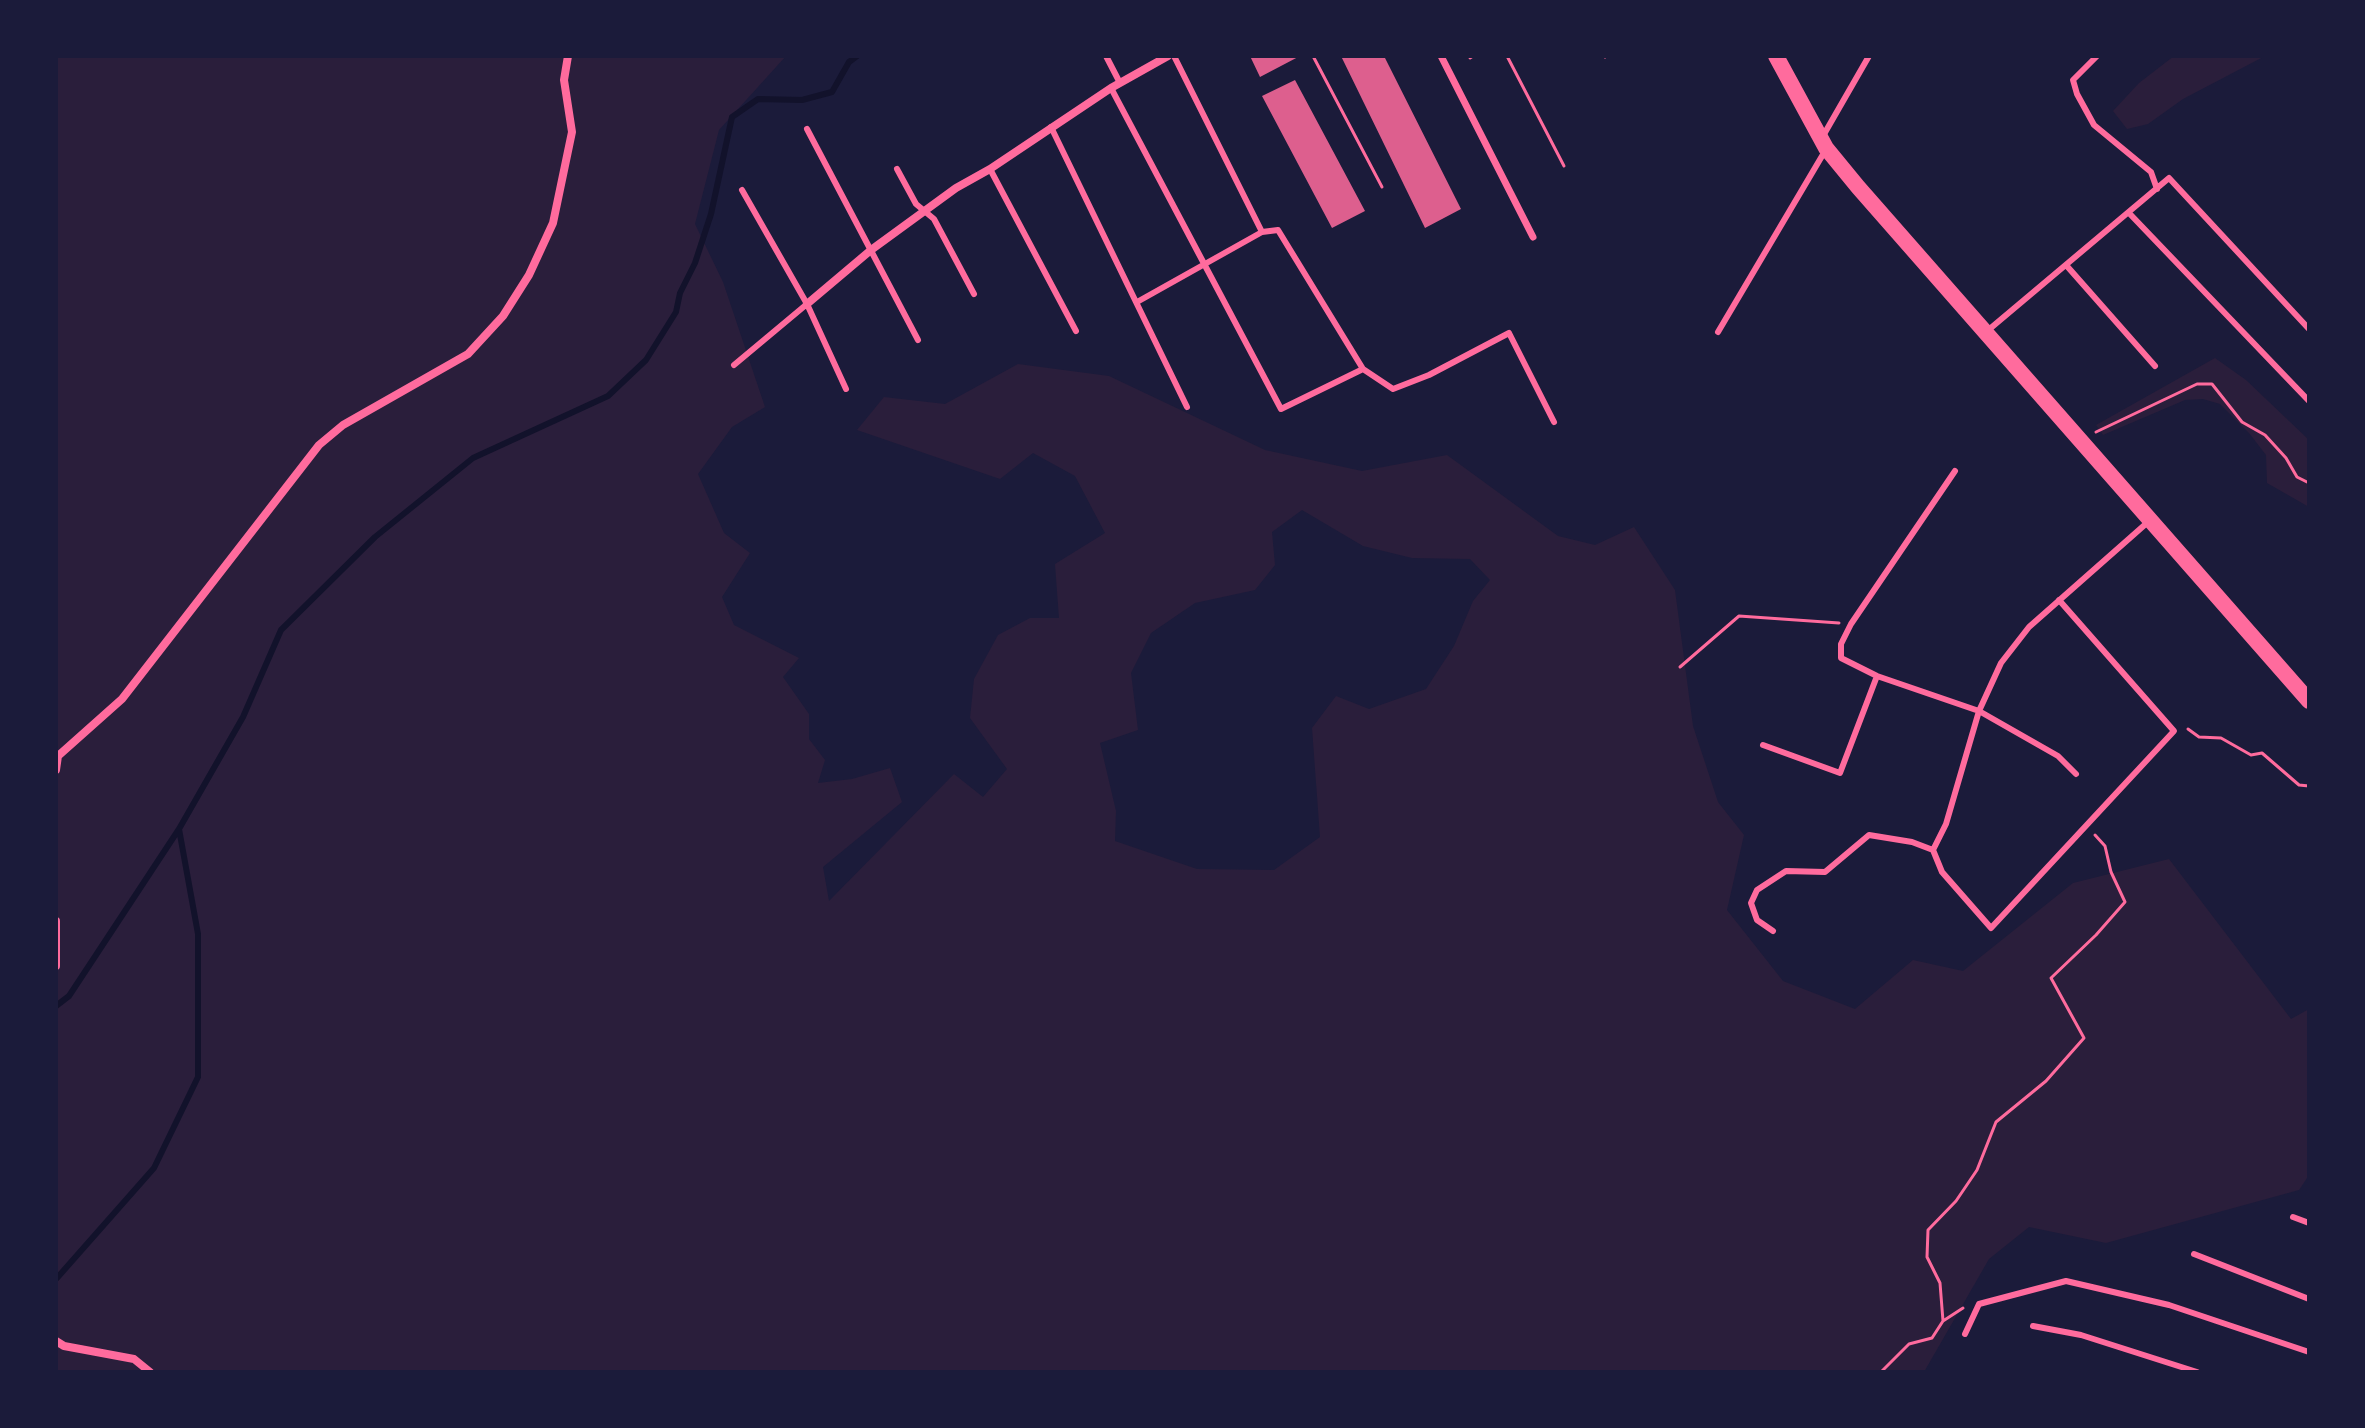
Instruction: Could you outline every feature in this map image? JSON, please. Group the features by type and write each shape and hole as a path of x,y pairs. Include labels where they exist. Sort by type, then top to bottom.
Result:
{"main road":[{"path":"1776,56 1824,143 2309,701"}],"street":[{"path":"56,770 58,756 122,699 319,445 343,425 468,354 503,316 529,275 553,223 572,132 564,80 568,56"},
{"path":"807,304 924,210 1111,88 1171,56"},
{"path":"1441,56 1533,237"},
{"path":"56,921 56,966"},
{"path":"56,1341 64,1346 134,1359 150,1372"}],"lane":[{"path":"1106,56 1120,83"},
{"path":"1171,56 1262,232"},
{"path":"1718,332 1869,56"},
{"path":"2097,56 2073,80 2077,94 2094,125 2151,172 2157,189"},
{"path":"1111,88 1281,409 1363,369"},
{"path":"1051,127 1187,407"},
{"path":"807,129 918,340"},
{"path":"897,169 916,204 934,219 974,294"},
{"path":"990,169 1076,331"},
{"path":"1986,332 2169,178 2309,329"},
{"path":"742,190 807,304 846,389"},
{"path":"2129,213 2309,401"},
{"path":"1137,302 1262,232 1278,230 1363,369 1393,389 1429,375 1509,333 1554,422"},
{"path":"2066,265 2155,366"},
{"path":"734,365 807,304"},
{"path":"1955,471 1851,624 1841,644 1841,658 1877,676 1979,711 2058,756 2076,774"},
{"path":"1933,850 1946,824 1979,711 2001,663 2029,627 2151,520"},
{"path":"1773,931 1757,920 1751,903 1757,890 1786,871 1825,872 1869,835 1912,842 1933,850 1942,872 1991,928 2174,731 2059,600"},
{"path":"1763,745 1840,773 1877,676"},
{"path":"2293,1217 2309,1223"},
{"path":"2194,1254 2309,1299"},
{"path":"1965,1334 1979,1304 2066,1281 2169,1305 2309,1352"},
{"path":"2033,1326 2081,1335 2197,1372"}],"path":[{"path":"1313,56 1382,187"},
{"path":"1507,56 1564,166"},
{"path":"2083,440 2197,384 2212,384 2242,422 2265,435 2286,458 2297,477 2309,483"},
{"path":"1680,667 1739,616 1851,624"},
{"path":"2188,729 2199,737 2221,738 2251,755 2262,753 2299,785 2309,786"},
{"path":"1881,1372 1909,1344 1932,1338 1943,1321 1940,1283 1927,1257 1928,1230 1956,1201 1977,1170 1996,1122 2046,1081 2084,1038 2051,978 2125,902 2111,872 2105,846 2087,828"}],"shaded area":[{"path":"56,56 786,56 719,130 695,224 723,282 765,407 732,427 698,474 724,533 750,553 722,597 734,625 799,658 783,677 809,714 809,739 825,760 818,783 852,779 890,768 902,802 823,867 829,901 954,774 983,797 1007,769 970,718 974,679 998,635 1030,618 1059,618 1055,564 1105,533 1075,476 1033,453 1000,479 857,430 884,397 945,404 1018,364 1109,376 1265,450 1362,471 1447,455 1558,536 1595,545 1634,527 1675,590 1693,726 1718,802 1744,835 1727,910 1783,981 1855,1009 1913,960 1963,971 2073,883 2169,859 2291,1019 2309,1009 2309,1175 2299,1190 2106,1243 2029,1227 1989,1259 1924,1372 56,1372","holes":["1302,510 1363,546 1412,558 1470,559 1490,580 1473,601 1454,646 1426,689 1369,709 1336,696 1312,728 1320,837 1274,870 1197,869 1115,841 1116,811 1100,743 1138,730 1131,673 1151,633 1195,603 1255,590 1275,565 1272,532"]},
{"path":"2174,56 2265,56 2183,99 2148,124 2127,129 2113,111 2139,83"},
{"path":"2215,358 2246,380 2309,440 2309,507 2267,483 2266,455 2220,404 2203,399 2185,400 2103,435 2096,425"}],"building":[{"path":"1250,56 1300,56 1260,77"},
{"path":"1341,56 1384,56 1461,209 1425,228"},
{"path":"1295,80 1365,211 1332,228 1262,96"}],"waterway":[{"path":"57,1278 154,1168 198,1077 198,934 179,829 243,717 281,630 375,537 473,458 608,396 646,360 676,312 680,293 695,263 711,214 732,117 758,99 802,100 832,92 849,62 857,56"},
{"path":"56,1006 69,996 179,829"}]}
